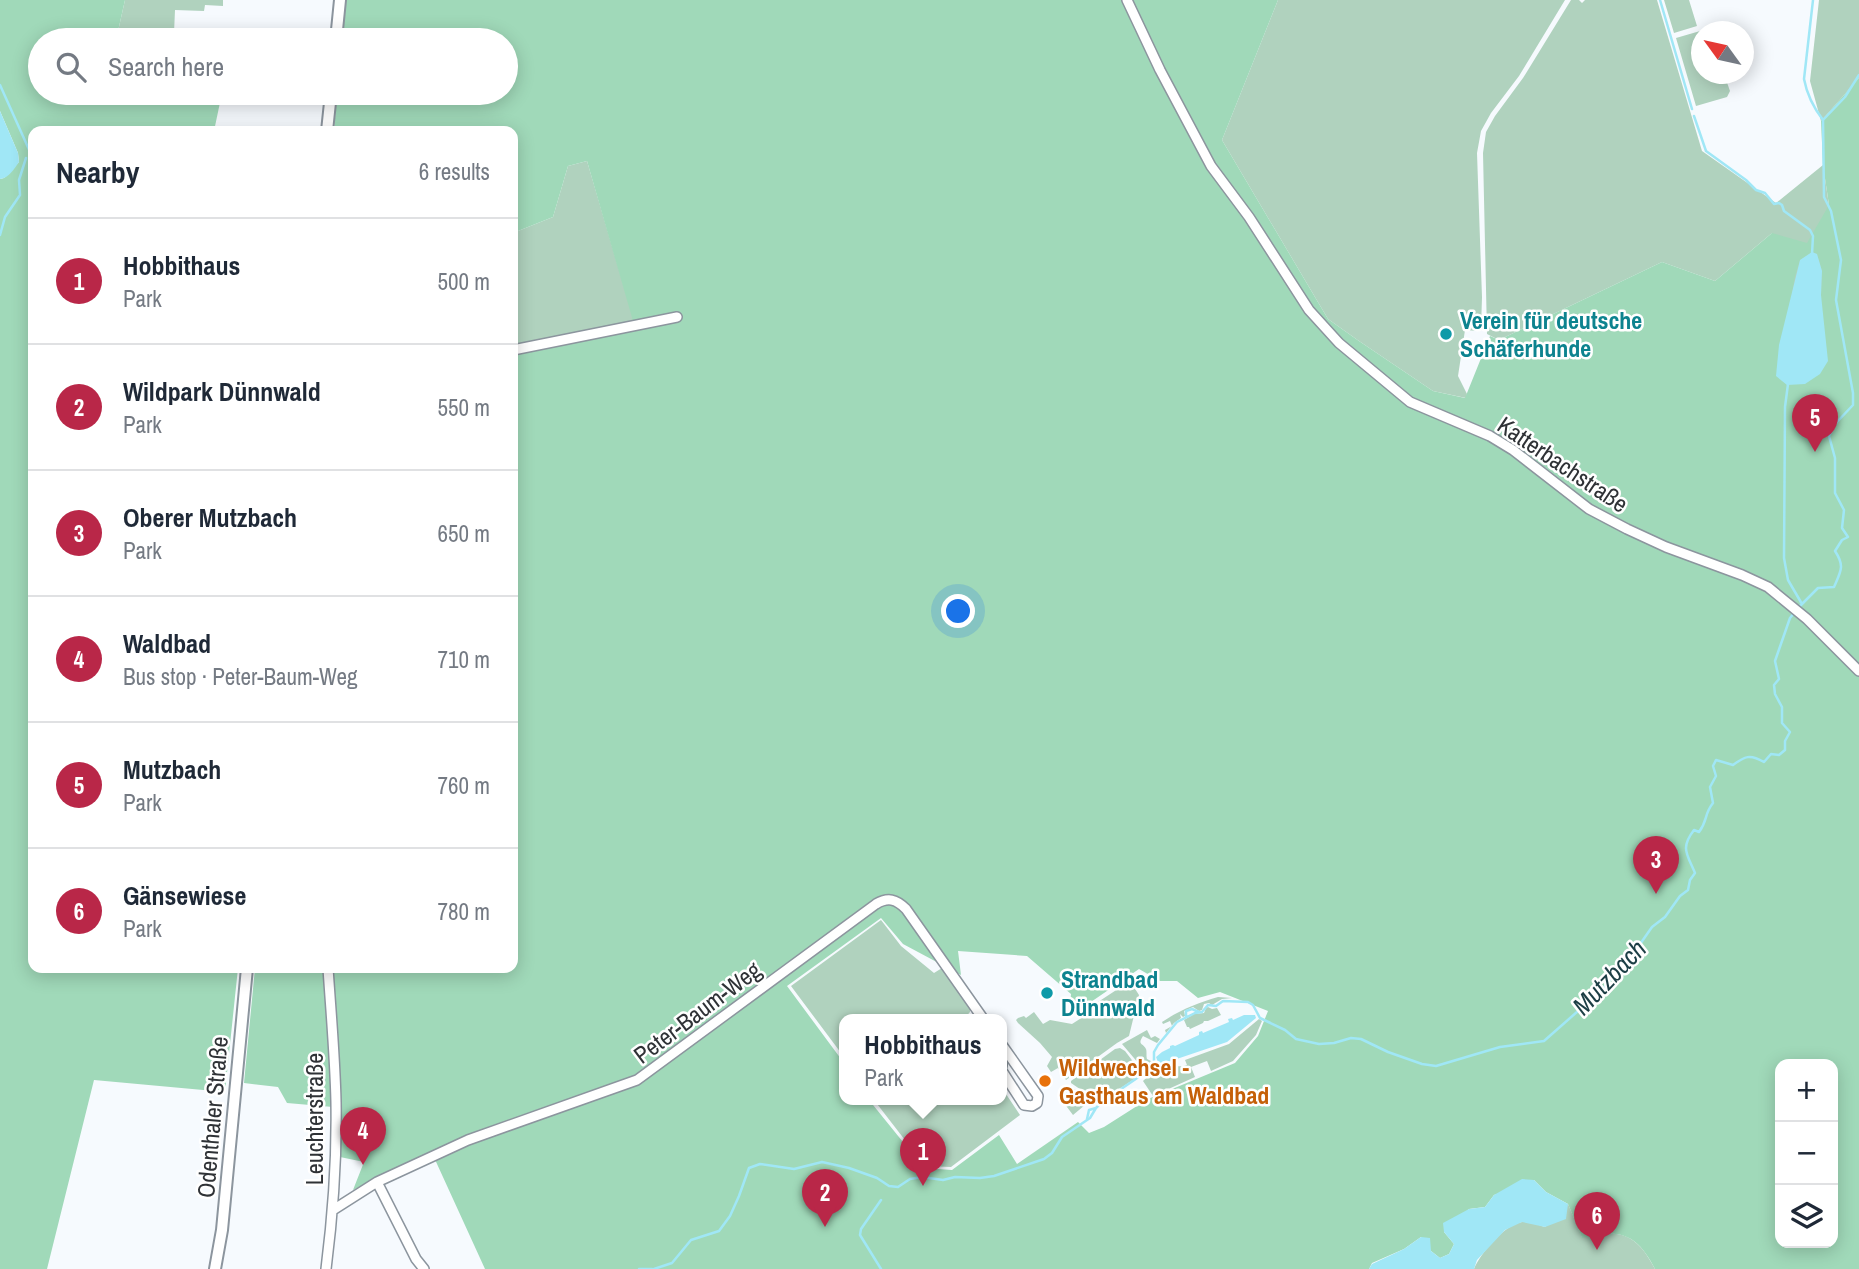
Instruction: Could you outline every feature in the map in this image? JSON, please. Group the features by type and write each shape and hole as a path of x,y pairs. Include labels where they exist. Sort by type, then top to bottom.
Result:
{"main road":[{"path":"337,28 340,0"},
{"path":"328,126 330,105"},
{"name":"Odenthaler Straße","path":"215,1269 222,1230 247,973"}],"street":[{"name":"Katterbachstraße","path":"1128,0 1160,70 1211,166 1250,216 1309,310 1339,342 1409,402 1490,436 1513,450 1589,509 1666,547 1768,587 1807,619 1859,671"},
{"path":"518,349 677,317"},
{"name":"Peter-Baum-Weg","path":"333,1210 377,1182 468,1140 637,1080 865,912 886,900 895,900 906,909 980,1014"},
{"name":"Leuchterstraße","path":"326,1269 336,1162 336,1102 328,973"},
{"path":"1007,1052 1038,1096 1037,1103 1032,1106 1024,1105 1007,1076"},
{"path":"377,1182 416,1259 424,1269"}],"green space":[{"path":"0,0 125,0 119,28 28,28 28,105 219,105 215,126 28,126 28,973 237,973 225,1092 94,1080 47,1269 0,1269 0,179 19,162 18,153 0,111"},
{"path":"125,0 223,0 223,6 205,5 204,11 175,10 174,28 119,28"},
{"path":"346,0 1278,0 1222,140 1328,319 1433,391 1465,398 1490,336 1499,340 1662,262 1715,281 1772,233 1807,243 1829,205 1823,165 1821,121 1859,78 1859,1269 1655,1269 1641,1248 1626,1237 1607,1234 1582,1238 1568,1204 1546,1192 1534,1180 1494,1195 1485,1207 1469,1209 1444,1232 1454,1244 1449,1254 1440,1258 1421,1237 1404,1249 1372,1263 1369,1269 485,1269 432,1153 353,1190 364,1162 340,1157 332,973 518,973 518,344 633,321 587,161 568,166 553,217 518,231 518,126 334,126 336,105 518,105 518,28 343,28","holes":["1812,252 1817,254 1822,271 1821,295 1791,299 1800,260","881,918 903,944 961,975 958,951 1027,956 1071,994 1069,1017 1139,969 1160,981 1177,981 1198,998 1220,992 1268,1011 1258,1036 1235,1063 1148,1099 1104,1127 1089,1133 1078,1122 1017,1164 999,1135 952,1170 924,1168 873,1105 839,1105 839,1056 787,986"]},
{"path":"1278,0 1565,0 1519,76 1481,131 1477,153 1481,329 1465,330 1458,376 1467,394 1466,398 1433,391 1328,319 1222,140"},
{"path":"1571,0 1579,0 1582,3 1585,0 1657,0 1702,151 1776,203 1823,165 1856,387 1324,1078 1772,233 1715,281 1662,262 1499,340 1487,334 1483,153 1486,132"},
{"path":"1664,0 1689,0 1695,21 1691,21 1691,28 1674,33"},
{"path":"1819,0 1859,0 1859,78 1821,121 1810,81"},
{"path":"1691,34 1691,84 1728,84 1730,91 1727,97 1696,106 1676,38"},
{"path":"587,161 634,321 518,344 518,231 553,217 568,166"},
{"path":"881,920 901,946 934,973 942,968 970,1008 970,1012 839,1014 839,1050 791,986"},
{"path":"255,973 325,973 333,1107 287,1103 278,1087 244,1083"},
{"path":"1130,981 1139,995 1129,1036 1066,1080 1058,1068 1051,1072 1047,1066 1052,1057 1016,1020 1024,1016 1026,1018 1034,1012 1043,1024 1050,1020 1072,1024 1100,1006 1098,1002"},
{"path":"1218,997 1232,998 1222,999 1212,1005 1204,1004 1199,1011 1193,1007 1184,1011 1185,1016 1180,1014 1181,1018 1172,1026 1170,1021 1163,1024 1162,1022 1182,1010 1203,1002"},
{"path":"1208,1007 1217,1008 1221,1015 1190,1029 1187,1027 1184,1020 1194,1014 1204,1013"},
{"path":"1259,1019 1262,1021 1256,1035 1233,1061 1211,1071 1207,1061 1191,1067 1195,1077 1153,1096 1143,1081 1161,1067 1187,1065 1185,1060 1229,1044"},
{"path":"1147,1030 1151,1038 1155,1036 1160,1039 1157,1043 1143,1036 1141,1039 1147,1059 1153,1062 1145,1071 1122,1044"},
{"path":"1120,1048 1141,1072 1139,1076 1099,1102 1071,1083 1115,1049"},
{"path":"1068,1085 1091,1100 1073,1115 1064,1103 1068,1100 1061,1090"},
{"path":"1007,1096 1020,1115 951,1167 925,1166 878,1105 1007,1105"},
{"path":"1568,1204 1582,1237 1617,1234 1626,1237 1641,1248 1655,1269 1474,1269 1487,1248 1508,1228 1524,1222 1545,1227"}],"water":[{"path":"0,111 18,153 19,162 9,175 0,179"},
{"path":"1812,252 1817,254 1822,271 1821,295 1828,361 1820,374 1805,384 1787,385 1776,376 1779,345 1800,260"},
{"path":"1244,1015 1255,1015 1256,1018 1227,1042 1159,1065 1156,1057 1170,1046 1229,1022 1228,1019 1233,1020"},
{"path":"1522,1179 1534,1180 1546,1192 1568,1204 1566,1219 1545,1227 1522,1222 1505,1230 1477,1260 1474,1269 1369,1269 1372,1264 1404,1249 1421,1237 1430,1238 1431,1251 1440,1258 1449,1254 1454,1244 1444,1232 1443,1223 1469,1209 1485,1207 1494,1195"}],"waterway":[{"path":"1660,0 1692,109"},
{"path":"1813,0 1804,79 1811,101 1823,120"},
{"name":"Mutzbach","path":"1799,607 1818,588 1834,587 1841,569 1835,551 1842,540 1848,537 1842,528 1844,510 1835,493 1835,458 1829,436 1836,423 1853,405 1853,393 1836,300 1841,260 1831,211 1824,197 1823,120 1845,97 1859,75"},
{"path":"0,85 28,147"},
{"path":"1694,116 1706,151 1756,190 1765,193 1774,204 1782,205 1784,211 1810,230 1813,236 1812,254"},
{"path":"0,235 5,217 20,195 19,180 26,158"},
{"path":"1788,384 1785,407 1784,558 1788,580 1802,604"},
{"name":"Mutzbach","path":"654,1269 672,1263 691,1240 719,1231 730,1216 749,1168 760,1164 794,1169 822,1162 849,1168 877,1178 889,1186 898,1187 910,1179 922,1177 943,1180 994,1176 1044,1159 1052,1153 1062,1137 1090,1118 1102,1102 1146,1072 1154,1063 1154,1052 1158,1045 1177,1022 1202,1012 1208,1005 1216,1006 1223,1001 1248,1002 1253,1005 1260,1018 1285,1030 1296,1039 1319,1044 1351,1038 1361,1039 1388,1052 1436,1066 1500,1047 1544,1041 1624,967 1652,927 1665,917 1680,896 1688,890 1695,873 1687,856 1687,842 1694,830 1699,832 1702,828 1713,803 1710,787 1716,776 1713,766 1716,760 1733,765 1751,757 1764,762 1771,754 1779,755 1785,750 1785,741 1790,732 1782,723 1782,707 1775,694 1774,685 1779,679 1775,661 1790,618 1795,612"},
{"name":"Mutzbach","path":"1186,1017 1186,1011 1192,1009 1199,1012"},
{"name":"Mutzbach","path":"1087,1119 1089,1110 1096,1108"},
{"path":"881,1200 861,1229 860,1235 881,1269"},
{"name":"Mutzbach","path":"639,1269 652,1269"}],"place":[{"name":"Verein für deutsche Schäferhunde","path":"1446,334"},
{"name":"Mutzbach","path":"1815,452"},
{"name":"Oberer Mutzbach","path":"1656,894"},
{"name":"Strandbad Dünnwald","path":"1047,993"},
{"name":"Wildwechsel - Gasthaus am Waldbad","path":"1045,1081"},
{"name":"Waldbad","path":"363,1165"},
{"name":"Hobbithaus","path":"923,1186"},
{"name":"Wildpark Dünnwald","path":"825,1227"},
{"name":"Gänsewiese","path":"1597,1250"}]}
